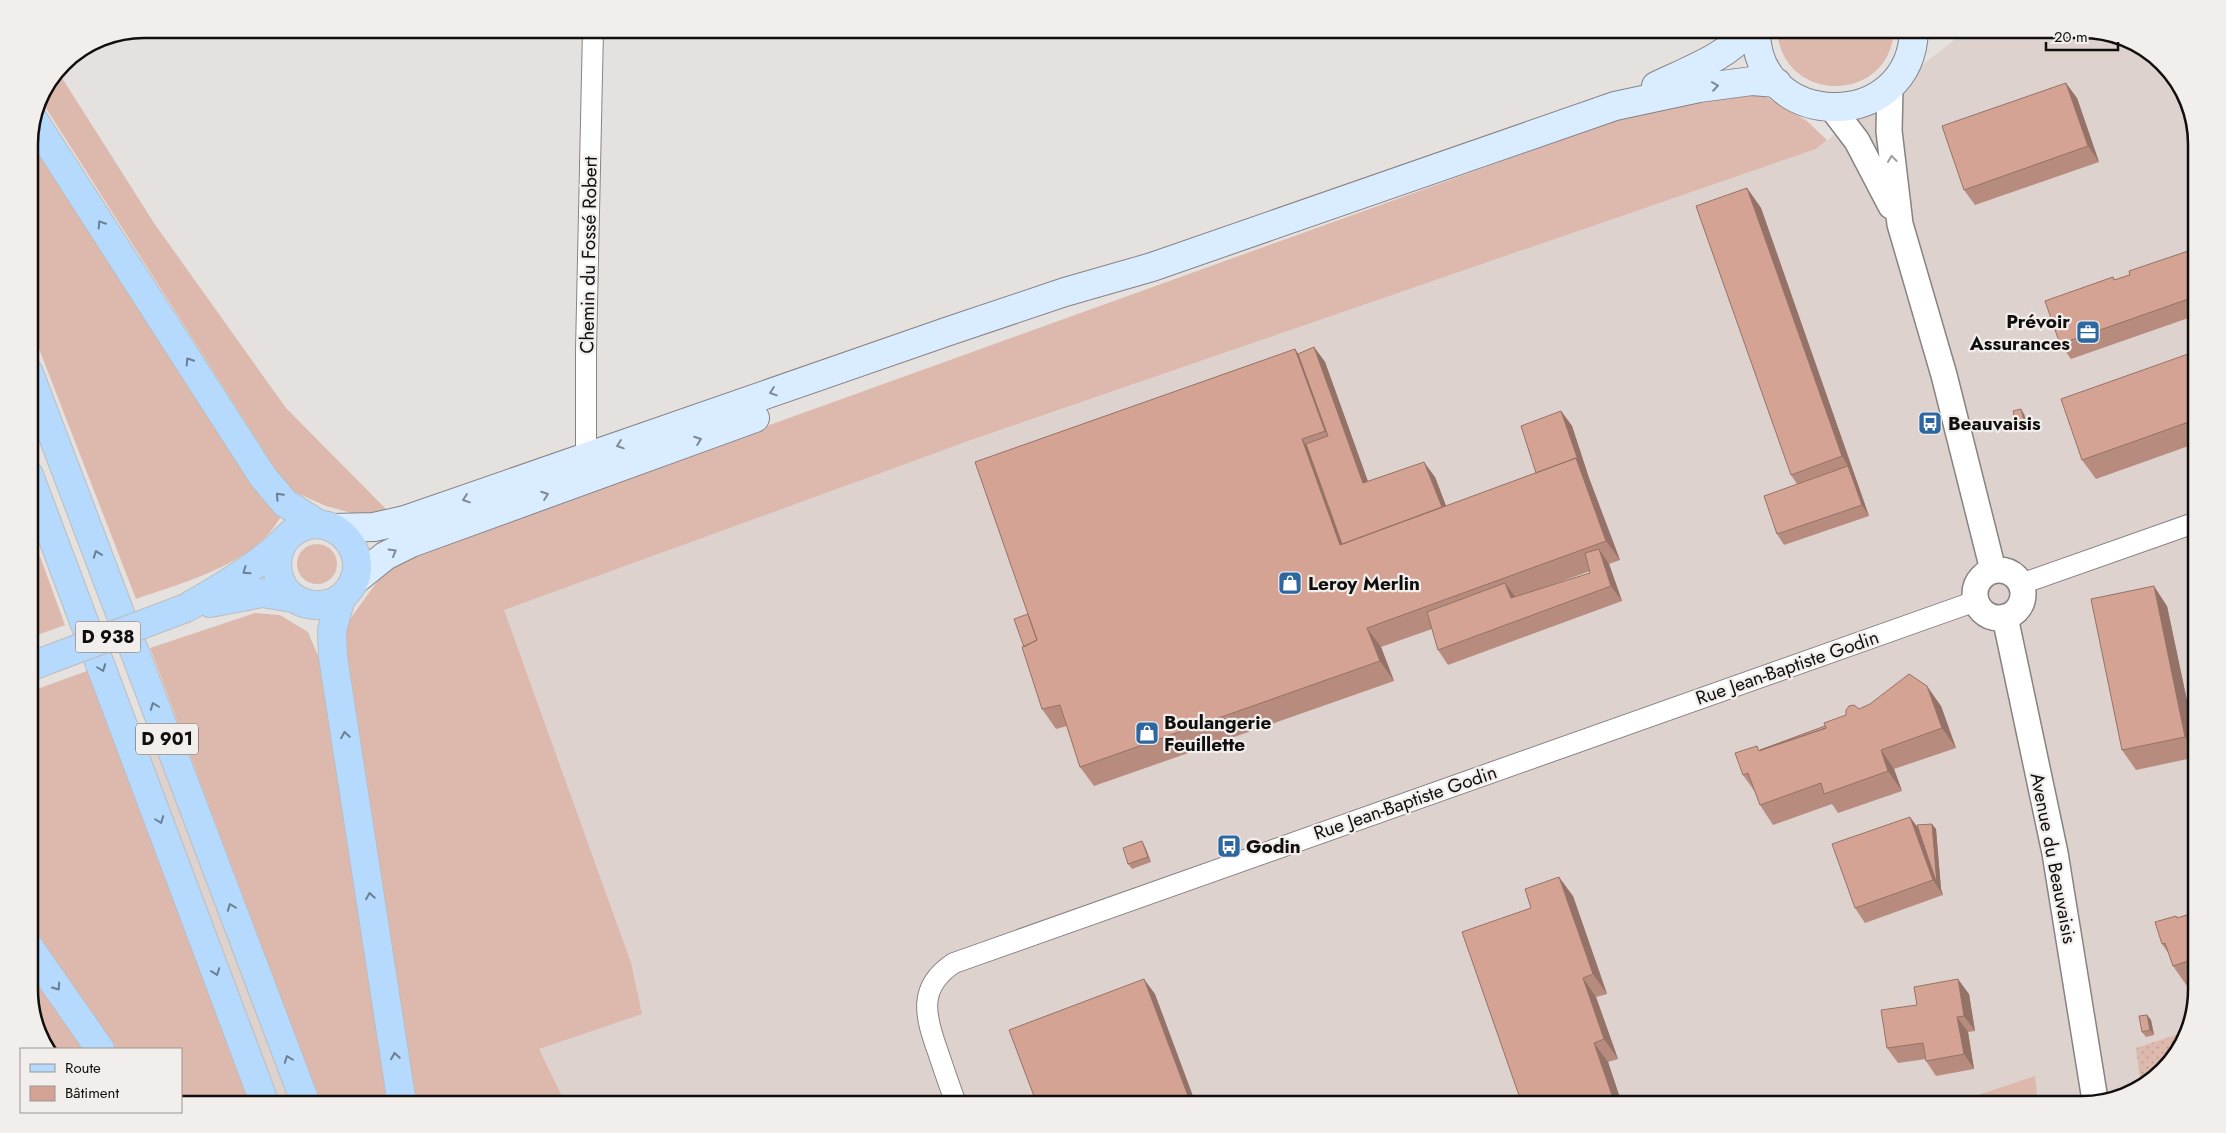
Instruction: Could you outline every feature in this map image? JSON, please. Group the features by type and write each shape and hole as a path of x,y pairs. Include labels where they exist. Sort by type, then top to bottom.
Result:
{"main road":[{"path":"1616,106 1724,51 1739,38"},
{"path":"1757,38 1760,54 1767,69 1777,83 1802,101 1832,108 1863,103 1890,86 1908,59 1914,38"},
{"path":"586,469 411,543 385,556 347,590 326,604 315,605 293,598 282,586 277,571 278,555 284,541 299,528 326,526 365,528 394,523 586,469 1070,302 1152,268 1616,106 1708,86 1752,81 1777,83"},
{"path":"39,127 263,477 285,503 346,537 355,551 357,566 332,630 333,657 401,1096"},
{"name":"D 901","path":"38,397 303,1096"},
{"name":"D 901","path":"38,499 262,1096"},
{"name":"D 938","path":"186,608 243,573 284,541"},
{"name":"D 938","path":"38,664 186,608 262,593 293,598"},
{"path":"38,960 99,1048"}],"street":[{"name":"Chemin du Fossé Robert","path":"586,469 586,351 593,38"},
{"path":"1890,86 1889,131 1900,224 1944,375 1993,570"},
{"path":"1832,108 1857,141 1900,224"},
{"path":"2021,584 2188,525"},
{"path":"1993,570 2010,572 2021,584 2023,596 2021,604 2016,611 2005,617 1998,618 1987,615 1976,600 1975,590 1979,580 1993,570"},
{"name":"Rue Jean-Baptiste Godin","path":"953,1096 929,1027 926,1008 932,986 937,977 954,962 1976,600"},
{"name":"Avenue du Beauvaisis","path":"2005,617 2055,853 2095,1095"}],"shaded area":[{"path":"1779,38 1892,38 1888,54 1875,72 1857,82 1836,86 1815,82 1797,72 1783,54"},
{"path":"1957,38 2090,38 2117,43 2141,55 2162,74 2171,85 2183,109 2188,136 2188,1004 2178,1036 2171,1048 2152,1069 2129,1085 2110,1092 2083,1096 562,1096 539,1049 432,1096 182,1096 182,1048 55,1048 48,1036 43,1024 38,997 38,763 1816,149"},
{"path":"61,77 154,223 286,408 388,511 355,514 326,506 288,489 45,106 48,97"},
{"path":"1757,92 1807,121 1827,140 1816,149 966,442 504,610 631,963 642,1014 539,1049 562,1096 413,1096 341,642 350,619 392,561 1644,110"},
{"path":"38,149 282,514 271,531 256,546 238,558 197,578 136,599 38,346"},
{"path":"321,544 328,547 334,553 337,564 336,572 328,581 321,584 313,584 306,581 298,572 297,560 300,553 309,545"},
{"path":"38,551 65,625 38,635"},
{"path":"255,613 280,615 308,632 322,665 392,1096 318,1096 150,648"},
{"path":"87,671 248,1096 182,1096 182,1048 110,1048 38,945 38,689"},
{"path":"38,980 86,1048 55,1048 43,1024 38,997"},
{"path":"2179,1034 2162,1059 2140,1079 2136,1048"},
{"path":"2035,1076 2037,1096 1975,1096"}],"building":[{"path":"2066,83 2088,146 1964,190 1942,126"},
{"path":"1747,188 1842,456 1791,475 1696,206"},
{"path":"2188,251 2188,299 2060,344 2045,301 2113,277 2114,280 2130,275 2129,271"},
{"path":"1314,347 1363,483 1424,462 1442,507 1342,544 1306,444 1328,436 1298,354"},
{"name":"Leroy Merlin","path":"1295,349 1325,431 1302,439 1340,545 1576,458 1606,541 1367,628 1380,661 1080,767 1060,705 1042,709 1022,647 1037,640 975,462"},
{"path":"2188,354 2188,422 2082,460 2061,399"},
{"path":"2021,409 2025,425 2017,427 2013,411"},
{"path":"1561,411 1579,463 1576,458 1536,473 1521,426"},
{"path":"1848,466 1862,505 1777,534 1764,496"},
{"path":"1599,549 1611,586 1438,650 1427,612 1505,583 1511,598 1590,573 1585,553"},
{"path":"2154,586 2185,737 2122,750 2091,599"},
{"path":"1028,614 1037,640 1024,647 1014,619"},
{"path":"1909,674 1927,686 1942,728 1881,750 1888,771 1824,794 1821,783 1760,805 1748,773 1743,775 1735,753 1757,746 1759,751 1826,728 1824,723 1846,715 1846,710 1849,706 1854,705 1859,709 1870,704"},
{"path":"1825,726 1826,728 1760,750"},
{"path":"1910,817 1933,880 1855,908 1832,844"},
{"path":"1932,824 1937,884 1917,825"},
{"path":"1142,841 1148,857 1128,864 1123,848"},
{"path":"1559,877 1593,974 1583,978 1604,1039 1594,1043 1612,1096 1519,1096 1462,932 1531,908 1525,889"},
{"path":"2188,915 2188,961 2173,966 2165,943 2162,944 2155,922 2176,916 2177,918"},
{"path":"1144,979 1188,1096 1034,1096 1009,1030"},
{"path":"1958,979 1964,1016 1957,1017 1964,1054 1926,1061 1923,1043 1887,1048 1881,1010 1917,1005 1914,987"},
{"path":"2147,1015 2150,1030 2142,1032 2139,1016"}],"place":[{"name":"Prévoir Assurances","path":"2088,332"},
{"name":"Beauvaisis","path":"1930,423"},
{"name":"Leroy Merlin","path":"1290,583"},
{"name":"Boulangerie Feuillette","path":"1147,733"},
{"name":"Godin","path":"1229,846"}]}
